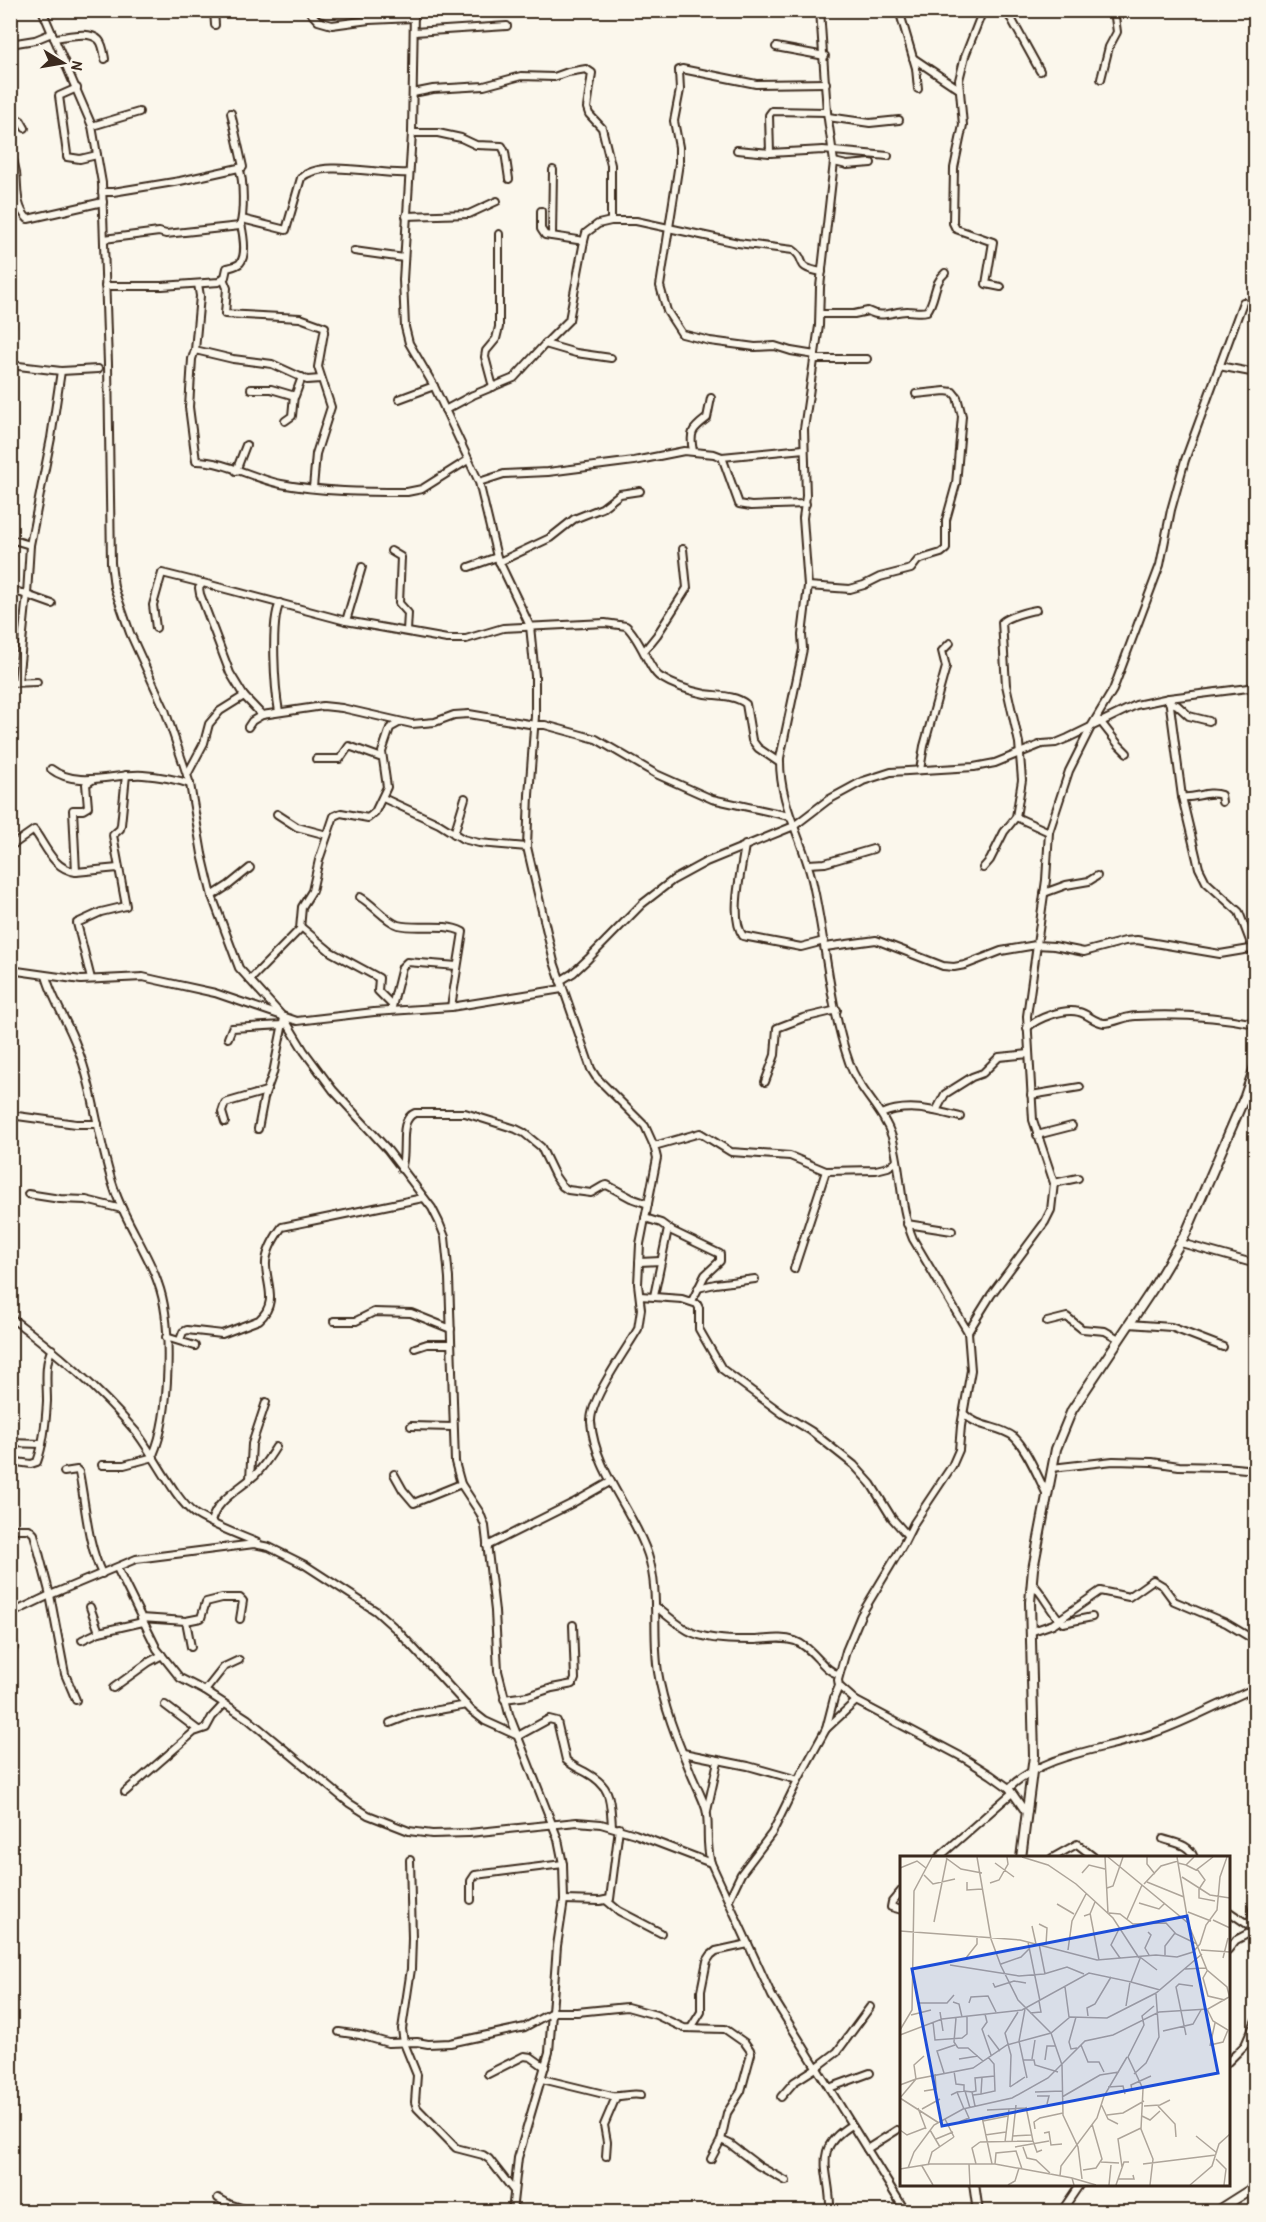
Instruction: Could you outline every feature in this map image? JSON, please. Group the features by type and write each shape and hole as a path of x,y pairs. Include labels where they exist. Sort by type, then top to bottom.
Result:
{"main road":[{"path":"1021,1856 1034,1739 1030,1632 1032,1582 1052,1468 1066,1420 1181,1243 1253,1082 1256,1064"},
{"path":"974,2186 978,2211"},
{"path":"1215,2211 1256,2186"}],"street":[{"path":"42,10 92,126 102,192 111,563 114,587 130,633 165,710 190,784 212,896 239,968 283,1021 333,1090 375,1134 440,1222 445,1237 449,1278 455,1462 461,1484 483,1518 495,1611 496,1656 504,1699 553,1825 560,1845 563,1864 564,1900 545,2067 518,2158 512,2211"},
{"path":"214,10 215,25"},
{"path":"308,10 318,21 332,25 369,20 414,18"},
{"path":"414,10 412,133 404,258 404,315 409,343 434,386 479,483 498,559 530,626 535,676 535,725 528,795 527,847 562,989 591,1069 596,1077 645,1126 654,1146 656,1166 639,1262 641,1319 638,1329 602,1389 592,1411 591,1421 595,1443 610,1482 635,1525 648,1554 655,1606 658,1674 683,1753 707,1814"},
{"path":"729,1899 741,1874 772,1833 826,1729 839,1686 838,1674 861,1615 914,1523 957,1458 971,1370 968,1332 913,1239 907,1224 892,1137 881,1114 851,1068 808,864 783,796 780,763 803,649 802,635 808,586 803,518 806,504 804,429 820,314 834,162 827,115 825,56 820,10"},
{"path":"899,10 913,58 918,89"},
{"path":"983,10 965,56 959,80 963,125 954,168 953,223 956,229 993,242 986,284 1001,287"},
{"path":"1004,10 1040,71"},
{"path":"1101,79 1109,47 1117,32 1114,10"},
{"path":"414,32 507,26"},
{"path":"10,44 53,36 83,35 101,41 105,59"},
{"path":"776,47 825,56"},
{"path":"913,58 959,89"},
{"path":"413,93 434,89 484,86 521,76 554,77 586,69 592,73 586,108 602,128 610,165 611,221"},
{"path":"826,83 756,84 679,70 680,90 674,121 679,147 679,163 660,286 671,320 682,334 710,341 755,347 775,346 815,357 867,359"},
{"path":"76,88 59,96 67,154 68,157 74,159 97,155"},
{"path":"770,153 771,111 827,115 870,123 898,120"},
{"path":"92,126 139,112"},
{"path":"102,192 180,181 243,167 231,113"},
{"path":"10,115 21,121 25,128"},
{"path":"412,133 438,133 461,138 476,145 502,146 509,179"},
{"path":"10,147 16,172 19,205 22,214 28,219 103,202"},
{"path":"737,150 770,153 823,150 888,156"},
{"path":"834,162 847,165 871,163"},
{"path":"105,286 219,282 227,268 239,264 242,259 243,233 239,168"},
{"path":"242,221 286,230 301,178 306,173 335,169 409,173"},
{"path":"552,236 553,170"},
{"path":"406,216 469,214 498,201"},
{"path":"541,211 542,233 584,241"},
{"path":"104,240 159,232 166,234 228,228 240,226 242,221"},
{"path":"445,410 514,378 544,344 566,324 571,317 573,294 584,241 592,228 611,221 636,221 738,243 793,250 799,254 807,270 822,273"},
{"path":"493,387 485,357 486,351 496,339 499,327 498,234"},
{"path":"354,251 404,258"},
{"path":"820,314 854,315 867,311 873,314 891,315 904,311 927,311 932,306 940,277 945,273"},
{"path":"223,278 227,288 225,314 300,318 325,327 318,367 331,407 316,454 313,488"},
{"path":"198,284 201,296 192,359 189,407 196,461 213,462 277,483 360,492 416,492 468,460"},
{"path":"968,1332 1051,1210 1054,1183 1033,1120 1027,1028 1028,999 1044,893 1049,832 1069,771 1113,690 1161,565 1171,510 1185,460 1243,303"},
{"path":"544,344 576,353 610,358"},
{"path":"195,350 233,359 272,364 303,377 313,380 321,379"},
{"path":"10,365 61,371 98,369"},
{"path":"1219,366 1256,373"},
{"path":"18,682 30,545 51,438 61,371"},
{"path":"285,421 292,416 294,395 303,377"},
{"path":"399,399 434,386"},
{"path":"251,388 271,389 294,395"},
{"path":"808,586 850,589 911,569 918,560 941,553 946,549 946,520 956,484 962,416 954,392 916,394"},
{"path":"693,451 692,432 707,418 711,398"},
{"path":"236,471 246,445"},
{"path":"479,483 504,474 548,472 634,461 684,451 714,454 722,458 804,449"},
{"path":"722,458 739,504 751,507 806,504"},
{"path":"469,567 498,559 550,538 574,519 602,508 620,494 640,491"},
{"path":"10,539 30,545"},
{"path":"645,650 687,588 683,549"},
{"path":"391,551 400,557 398,599 400,605 408,613 407,631"},
{"path":"346,621 362,567"},
{"path":"156,628 153,605 162,573 346,621 457,639 466,639 503,628 619,624 631,630 645,650 657,674 669,682 696,692 736,698 746,704 754,745 780,763"},
{"path":"203,583 200,584 200,594 227,667 244,696 262,715"},
{"path":"10,589 52,604"},
{"path":"279,712 276,690 274,620 280,603"},
{"path":"983,868 990,860 1004,832 1016,817 1022,773 1019,742 1006,686 1002,622 1008,616 1036,610"},
{"path":"920,770 924,746 946,666 942,651 950,643"},
{"path":"10,683 37,682"},
{"path":"560,981 588,959 642,903 673,880 706,862 794,826 828,800 863,781 891,772 984,765 1042,744 1056,743 1136,705 1256,687"},
{"path":"187,775 204,743 208,724 220,711 244,696"},
{"path":"1169,700 1189,716 1209,721"},
{"path":"745,845 737,916 740,932 743,936 772,943 801,947 876,940 943,966 954,967 1001,951 1036,945 1084,952 1137,940 1220,954 1254,949 1239,912 1203,876 1182,797 1169,700"},
{"path":"248,727 262,715 308,707 333,707 412,724 430,723 454,715 469,714 535,725 544,724 596,739 656,774 712,799 789,816"},
{"path":"1100,721 1127,753"},
{"path":"250,980 276,956 301,927 302,907 312,891 332,820 337,814 368,818 375,812 383,798 387,779 382,752 390,728 399,722"},
{"path":"316,759 340,759 349,746 382,758"},
{"path":"51,769 66,776 94,778 144,775 190,784"},
{"path":"91,979 77,923 101,912 126,906 113,835 120,830 126,775"},
{"path":"76,872 73,810 83,810 88,807 86,784 94,778"},
{"path":"1182,797 1189,798 1210,792 1221,795 1222,802"},
{"path":"383,798 439,824 463,839 479,843 527,847"},
{"path":"454,834 465,798"},
{"path":"277,814 297,826 327,835"},
{"path":"1016,817 1049,832"},
{"path":"14,844 34,830 54,860 65,869 76,872 118,868"},
{"path":"808,864 832,861 873,849"},
{"path":"212,896 250,868"},
{"path":"1044,893 1066,885 1089,882 1097,876"},
{"path":"360,897 395,924 463,932 451,1007"},
{"path":"301,927 331,952 376,976 380,982 378,991 392,1008"},
{"path":"392,1008 402,967 407,962 457,966"},
{"path":"10,970 46,976 91,979 143,977 215,993 283,1021"},
{"path":"46,976 50,990 77,1046 104,1155 122,1209 159,1285 163,1300 166,1337 165,1403 154,1456"},
{"path":"228,1038 232,1028 283,1021 304,1022 392,1008 451,1007 562,989"},
{"path":"765,1082 775,1055 777,1028 803,1018 837,1010"},
{"path":"1027,1028 1044,1018 1073,1011 1100,1022 1113,1022 1134,1016 1208,1017 1256,1024"},
{"path":"258,1129 266,1091 273,1073 283,1021"},
{"path":"936,1111 945,1094 972,1077 983,1073 999,1057 1029,1054"},
{"path":"1031,1095 1080,1087"},
{"path":"225,1122 222,1112 225,1103 266,1091"},
{"path":"881,1114 904,1107 960,1117"},
{"path":"401,1169 405,1156 405,1122 410,1116 416,1113 465,1113 516,1130 534,1140 545,1152 562,1186 568,1190 591,1193 607,1185 648,1204"},
{"path":"10,1114 76,1124 98,1124"},
{"path":"1037,1134 1072,1126"},
{"path":"654,1146 700,1133 731,1152 790,1156 826,1172 876,1170 896,1162"},
{"path":"794,1269 826,1172"},
{"path":"1054,1183 1078,1178"},
{"path":"28,1194 86,1200 122,1209"},
{"path":"180,1340 183,1332 187,1330 222,1334 264,1316 270,1294 267,1257 282,1227 423,1198"},
{"path":"645,1218 662,1223 720,1254 720,1261 705,1275 692,1300"},
{"path":"907,1224 952,1231"},
{"path":"654,1296 668,1228"},
{"path":"1181,1243 1256,1264"},
{"path":"639,1262 661,1261"},
{"path":"698,1288 754,1279"},
{"path":"640,1296 692,1300 699,1308 699,1329 702,1337 722,1369 783,1414 811,1431 854,1465 871,1484 892,1518 908,1535"},
{"path":"334,1321 356,1321 374,1312 411,1313 451,1329"},
{"path":"10,1317 74,1367 100,1393 154,1456 188,1508 210,1522 305,1565 376,1611 396,1629 466,1705 485,1721 518,1736"},
{"path":"1047,1322 1067,1317 1082,1329 1105,1331 1119,1339"},
{"path":"1129,1324 1171,1327 1223,1347"},
{"path":"166,1337 195,1347"},
{"path":"415,1348 428,1344 451,1344"},
{"path":"10,1461 35,1463 42,1444 48,1360 52,1349"},
{"path":"250,1479 252,1444 266,1402"},
{"path":"963,1413 974,1423 1004,1432 1014,1438 1047,1495"},
{"path":"411,1426 453,1426"},
{"path":"10,1443 42,1444"},
{"path":"210,1522 222,1501 250,1479 264,1465 276,1447"},
{"path":"102,1465 124,1465 154,1456"},
{"path":"1052,1468 1113,1461 1256,1470"},
{"path":"64,1472 77,1470 79,1472 93,1555 102,1574"},
{"path":"394,1474 414,1503 461,1484"},
{"path":"487,1546 610,1482"},
{"path":"10,1529 32,1530 50,1595 54,1629 64,1674 76,1701"},
{"path":"10,1656 14,1648 10,1615 50,1595 144,1557 262,1545"},
{"path":"117,1568 162,1655 180,1678 205,1691 269,1736 350,1803 368,1815 396,1827 432,1834 469,1833 577,1822 615,1827 711,1863"},
{"path":"1030,1632 1059,1620 1100,1591 1129,1597 1153,1580 1163,1586 1174,1601 1226,1623 1256,1641"},
{"path":"1032,1582 1063,1623 1092,1617"},
{"path":"82,1640 99,1632 142,1620 186,1621 201,1618 206,1602 233,1598 240,1598 243,1601 240,1619"},
{"path":"655,1606 681,1626 700,1635 735,1640 781,1638 794,1640 811,1650 832,1672 838,1674"},
{"path":"90,1607 99,1632"},
{"path":"186,1621 191,1647"},
{"path":"504,1699 528,1696 573,1684 575,1679 573,1625"},
{"path":"113,1688 162,1655"},
{"path":"205,1691 224,1667 239,1660"},
{"path":"10,1678 12,1702"},
{"path":"839,1686 856,1701 964,1758 1011,1790 1027,1814"},
{"path":"939,1856 1011,1790 1016,1781 1032,1772 1071,1754 1127,1743 1158,1732 1256,1688"},
{"path":"826,1729 856,1701"},
{"path":"125,1792 198,1730 206,1728 224,1704"},
{"path":"165,1705 198,1730"},
{"path":"390,1723 410,1715 466,1705"},
{"path":"518,1736 549,1719 557,1721 566,1761 597,1779 607,1789 615,1827 611,1896 607,1901"},
{"path":"683,1753 748,1766 798,1780"},
{"path":"718,1761 707,1814 706,1842 711,1863 772,1996 906,2211"},
{"path":"1163,1839 1186,1846 1193,1856"},
{"path":"1054,1856 1077,1844 1094,1856"},
{"path":"410,1860 411,1969 402,2029 404,2043 417,2075 415,2102 417,2108 456,2148 483,2155 489,2159 514,2191"},
{"path":"471,1900 471,1881 475,1875 563,1864"},
{"path":"900,1892 891,1907 900,1909"},
{"path":"1256,1894 1250,1929 1256,1946"},
{"path":"564,1900 607,1901 619,1911 661,1933"},
{"path":"1230,1913 1250,1929"},
{"path":"1230,1948 1250,1929"},
{"path":"691,2028 701,2012 701,1991 707,1961 711,1955 716,1951 748,1944"},
{"path":"339,2032 388,2043 428,2044 473,2039 525,2027 552,2012 627,2007 656,2015 679,2027 724,2029 745,2043 750,2050 741,2091 727,2113 721,2140 711,2159"},
{"path":"781,2097 794,2082 816,2068 845,2044 870,2007"},
{"path":"1230,2060 1245,2045 1256,2020"},
{"path":"488,2074 524,2056 531,2057 545,2067"},
{"path":"829,2088 870,2073"},
{"path":"542,2079 616,2097 633,2093 641,2095"},
{"path":"606,2156 607,2142 604,2124 616,2097"},
{"path":"830,2211 825,2162 827,2152 834,2138 851,2125"},
{"path":"867,2149 897,2130"},
{"path":"721,2140 786,2181"},
{"path":"1061,2211 1079,2186"},
{"path":"218,2198 228,2208 254,2211"}]}
